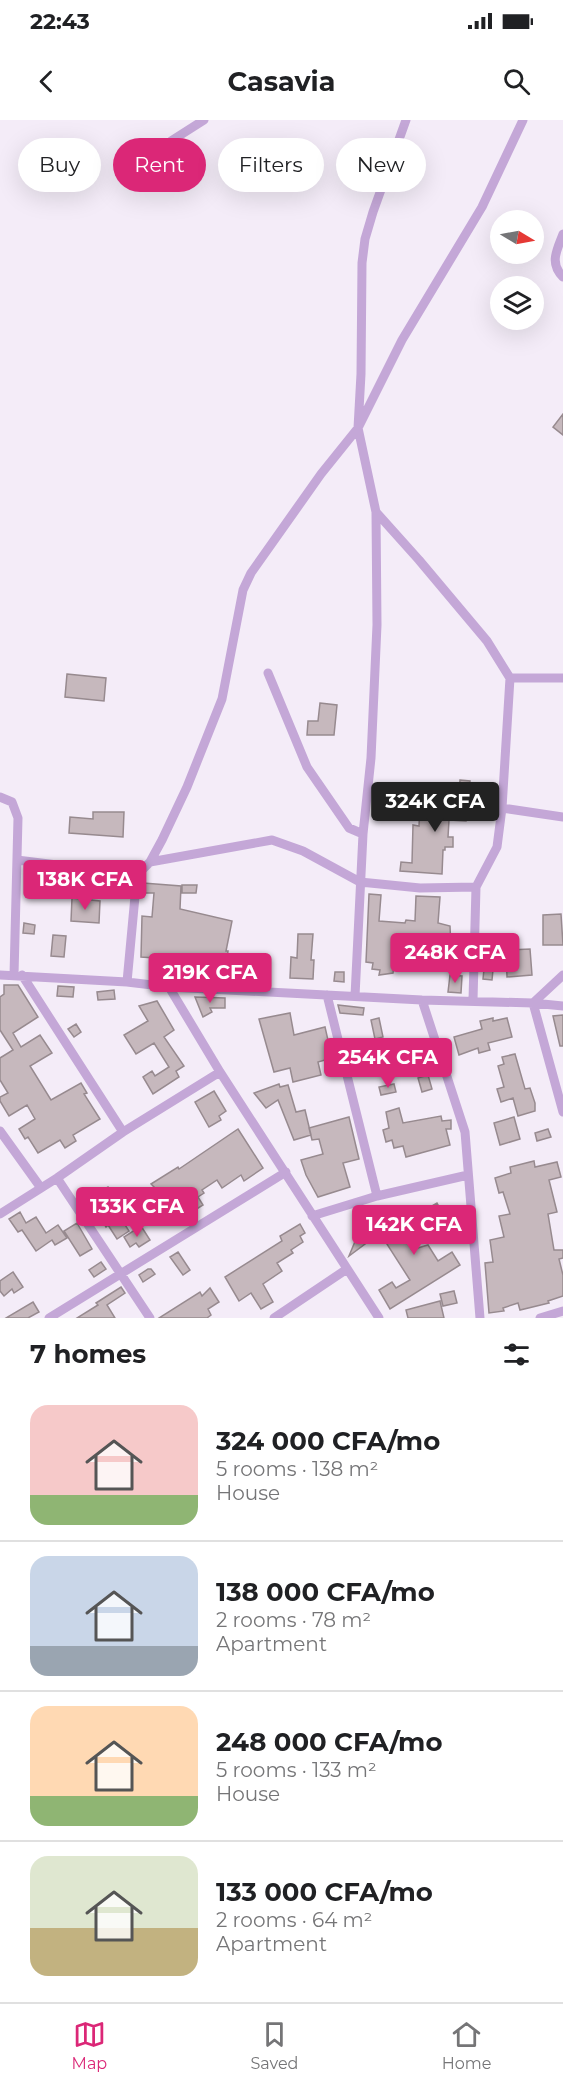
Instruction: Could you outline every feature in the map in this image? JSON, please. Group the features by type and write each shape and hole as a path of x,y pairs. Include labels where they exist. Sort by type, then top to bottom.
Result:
{"street":[{"path":"176,138 204,120"},
{"path":"355,996 363,834 371,758 376,660 376,512 358,428 362,263 365,239 373,212 406,120"},
{"path":"127,982 137,874 150,862 187,787 222,699 243,590 252,573 321,474 358,428 402,340 482,207 523,120"},
{"path":"563,234 554,256 557,271 563,277"},
{"path":"376,512 487,641 510,678 502,808 497,847 476,887 473,1000"},
{"path":"268,673 307,767 349,828 363,834"},
{"path":"510,678 563,678"},
{"path":"0,797 12,802 18,818 18,975 123,1132"},
{"path":"502,808 563,817"},
{"path":"150,862 272,840 303,851 360,882 420,888 476,887"},
{"path":"17,860 137,874"},
{"path":"0,975 127,982 169,987 563,1006"},
{"path":"533,1003 563,975"},
{"path":"169,987 219,1072 379,1318"},
{"path":"327,995 377,1196"},
{"path":"422,1000 465,1132 480,1318"},
{"path":"533,1003 563,1112"},
{"path":"0,1214 123,1132 219,1072"},
{"path":"0,1131 41,1188"},
{"path":"49,1318 286,1172"},
{"path":"312,1216 377,1196 468,1174"},
{"path":"57,1178 150,1318"},
{"path":"274,1318 347,1269"},
{"path":"540,1318 563,1311"}],"building":[{"path":"563,414 563,435 553,427"},
{"path":"67,674 106,678 104,701 65,697"},
{"path":"320,703 337,705 334,735 307,735 308,721 318,721"},
{"path":"460,780 470,781 469,792 467,792 466,821 449,820 448,837 453,837 453,847 445,847 443,850 442,874 400,871 401,862 412,863 413,825 419,826 420,802 459,803"},
{"path":"93,812 124,812 123,837 69,833 70,817 93,819"},
{"path":"143,883 181,886 180,909 232,921 226,951 228,951 225,974 185,970 180,971 178,979 170,978 172,970 169,970 170,959 141,957 142,916 152,917 154,893 142,893"},
{"path":"182,885 197,885 196,893 182,893"},
{"path":"369,894 381,895 379,921 405,923 406,920 415,921 416,896 440,897 438,923 450,926 451,949 432,949 432,945 413,943 412,951 396,949 393,973 379,975 380,970 372,969 373,963 366,962"},
{"path":"72,898 100,901 99,923 71,921"},
{"path":"561,914 563,945 543,945 543,915"},
{"path":"24,923 35,925 34,934 23,933"},
{"path":"298,934 313,934 311,960 314,960 313,979 290,978 291,957 297,958"},
{"path":"53,935 66,936 64,957 51,956"},
{"path":"530,949 532,975 507,977 506,950"},
{"path":"484,969 493,970 492,980 483,979"},
{"path":"335,972 344,972 344,982 334,981"},
{"path":"450,975 462,976 461,993 448,992"},
{"path":"4,985 18,985 38,1017 13,1033 21,1047 40,1035 52,1053 30,1066 51,1100 81,1083 87,1093 84,1094 100,1119 73,1135 76,1141 65,1148 60,1140 38,1153 28,1137 25,1139 19,1129 35,1119 27,1105 9,1116 0,1101 0,1097 8,1093 0,1080 0,1058 13,1050 0,1030 0,997 4,994"},
{"path":"58,986 74,987 73,997 57,996"},
{"path":"114,990 115,999 98,1000 97,992"},
{"path":"195,997 225,998 225,1008 210,1008 212,1012 203,1017"},
{"path":"157,1001 174,1030 164,1037 184,1066 176,1071 179,1077 153,1094 143,1077 152,1071 155,1076 169,1067 154,1043 136,1054 124,1035 148,1021 139,1006"},
{"path":"338,1005 364,1008 363,1015 340,1013"},
{"path":"290,1013 294,1035 325,1027 332,1058 318,1062 321,1075 293,1082 290,1068 274,1072 259,1019"},
{"path":"563,1015 563,1046 560,1046 553,1016"},
{"path":"379,1018 383,1037 375,1039 371,1020"},
{"path":"493,1018 493,1021 507,1018 512,1037 488,1043 490,1050 479,1053 478,1048 459,1055 454,1037 482,1029 480,1021"},
{"path":"76,1024 81,1032 74,1037 68,1029"},
{"path":"515,1054 525,1089 530,1088 535,1103 535,1111 518,1116 513,1098 501,1102 497,1089 504,1087 498,1066 504,1064 502,1057"},
{"path":"428,1075 432,1089 422,1092 418,1078"},
{"path":"279,1084 280,1087 288,1085 296,1112 305,1110 311,1135 294,1140 278,1100 266,1108 254,1093"},
{"path":"394,1084 396,1092 381,1095 379,1087"},
{"path":"214,1091 226,1111 219,1116 221,1120 209,1127 195,1102"},
{"path":"399,1108 403,1123 441,1116 442,1121 451,1120 451,1129 446,1129 450,1145 406,1157 403,1146 394,1148 392,1140 386,1142 383,1130 389,1128 386,1112"},
{"path":"349,1117 359,1159 343,1163 350,1187 318,1197 301,1160 323,1154 319,1139 312,1140 309,1128"},
{"path":"514,1117 520,1139 500,1145 494,1123"},
{"path":"238,1129 263,1168 244,1181 241,1175 222,1188 217,1180 202,1190 204,1193 198,1197 203,1205 184,1217 173,1200 141,1221 130,1203 154,1187 151,1184 178,1167 179,1169"},
{"path":"548,1129 551,1137 537,1141 535,1133"},
{"path":"534,1161 535,1167 557,1162 561,1177 549,1180 557,1212 548,1214 554,1250 563,1250 563,1258 559,1259 563,1275 563,1296 548,1301 549,1303 520,1310 518,1303 503,1308 504,1311 489,1313 485,1263 493,1262 490,1240 504,1237 499,1216 510,1214 503,1192 499,1193 495,1178 511,1173 510,1167"},
{"path":"108,1187 119,1204 125,1201 131,1210 120,1217 129,1231 117,1239 108,1225 106,1227 90,1201 95,1197 94,1195"},
{"path":"437,1203 443,1214 426,1224 429,1230 422,1234 425,1240 411,1250 428,1245 438,1261 452,1252 460,1265 390,1309 379,1290 392,1282 396,1288 410,1280 376,1227 391,1217 397,1226"},
{"path":"20,1212 26,1223 36,1217 46,1233 58,1225 67,1238 55,1245 52,1240 36,1251 22,1230 18,1232 9,1219"},
{"path":"77,1223 92,1249 80,1256 64,1231"},
{"path":"300,1224 305,1233 300,1236 303,1242 291,1250 293,1253 277,1263 282,1271 263,1284 273,1302 261,1309 251,1293 239,1301 225,1277 282,1241 280,1236"},
{"path":"141,1226 150,1240 139,1247 136,1243 130,1247 124,1237"},
{"path":"361,1227 369,1241 349,1256"},
{"path":"178,1252 190,1270 183,1275 170,1257"},
{"path":"101,1262 106,1269 94,1277 89,1270"},
{"path":"148,1269 155,1274 143,1282 139,1275"},
{"path":"13,1272 23,1287 14,1293 12,1289 4,1296 0,1291 0,1281"},
{"path":"121,1287 125,1293 107,1305 115,1318 77,1318 98,1305 96,1303"},
{"path":"210,1288 219,1302 208,1309 211,1315 207,1318 159,1318 200,1292 202,1296"},
{"path":"454,1291 457,1303 443,1306 440,1294"},
{"path":"440,1301 444,1318 408,1318 406,1310"},
{"path":"33,1302 39,1312 28,1318 6,1318"}]}
